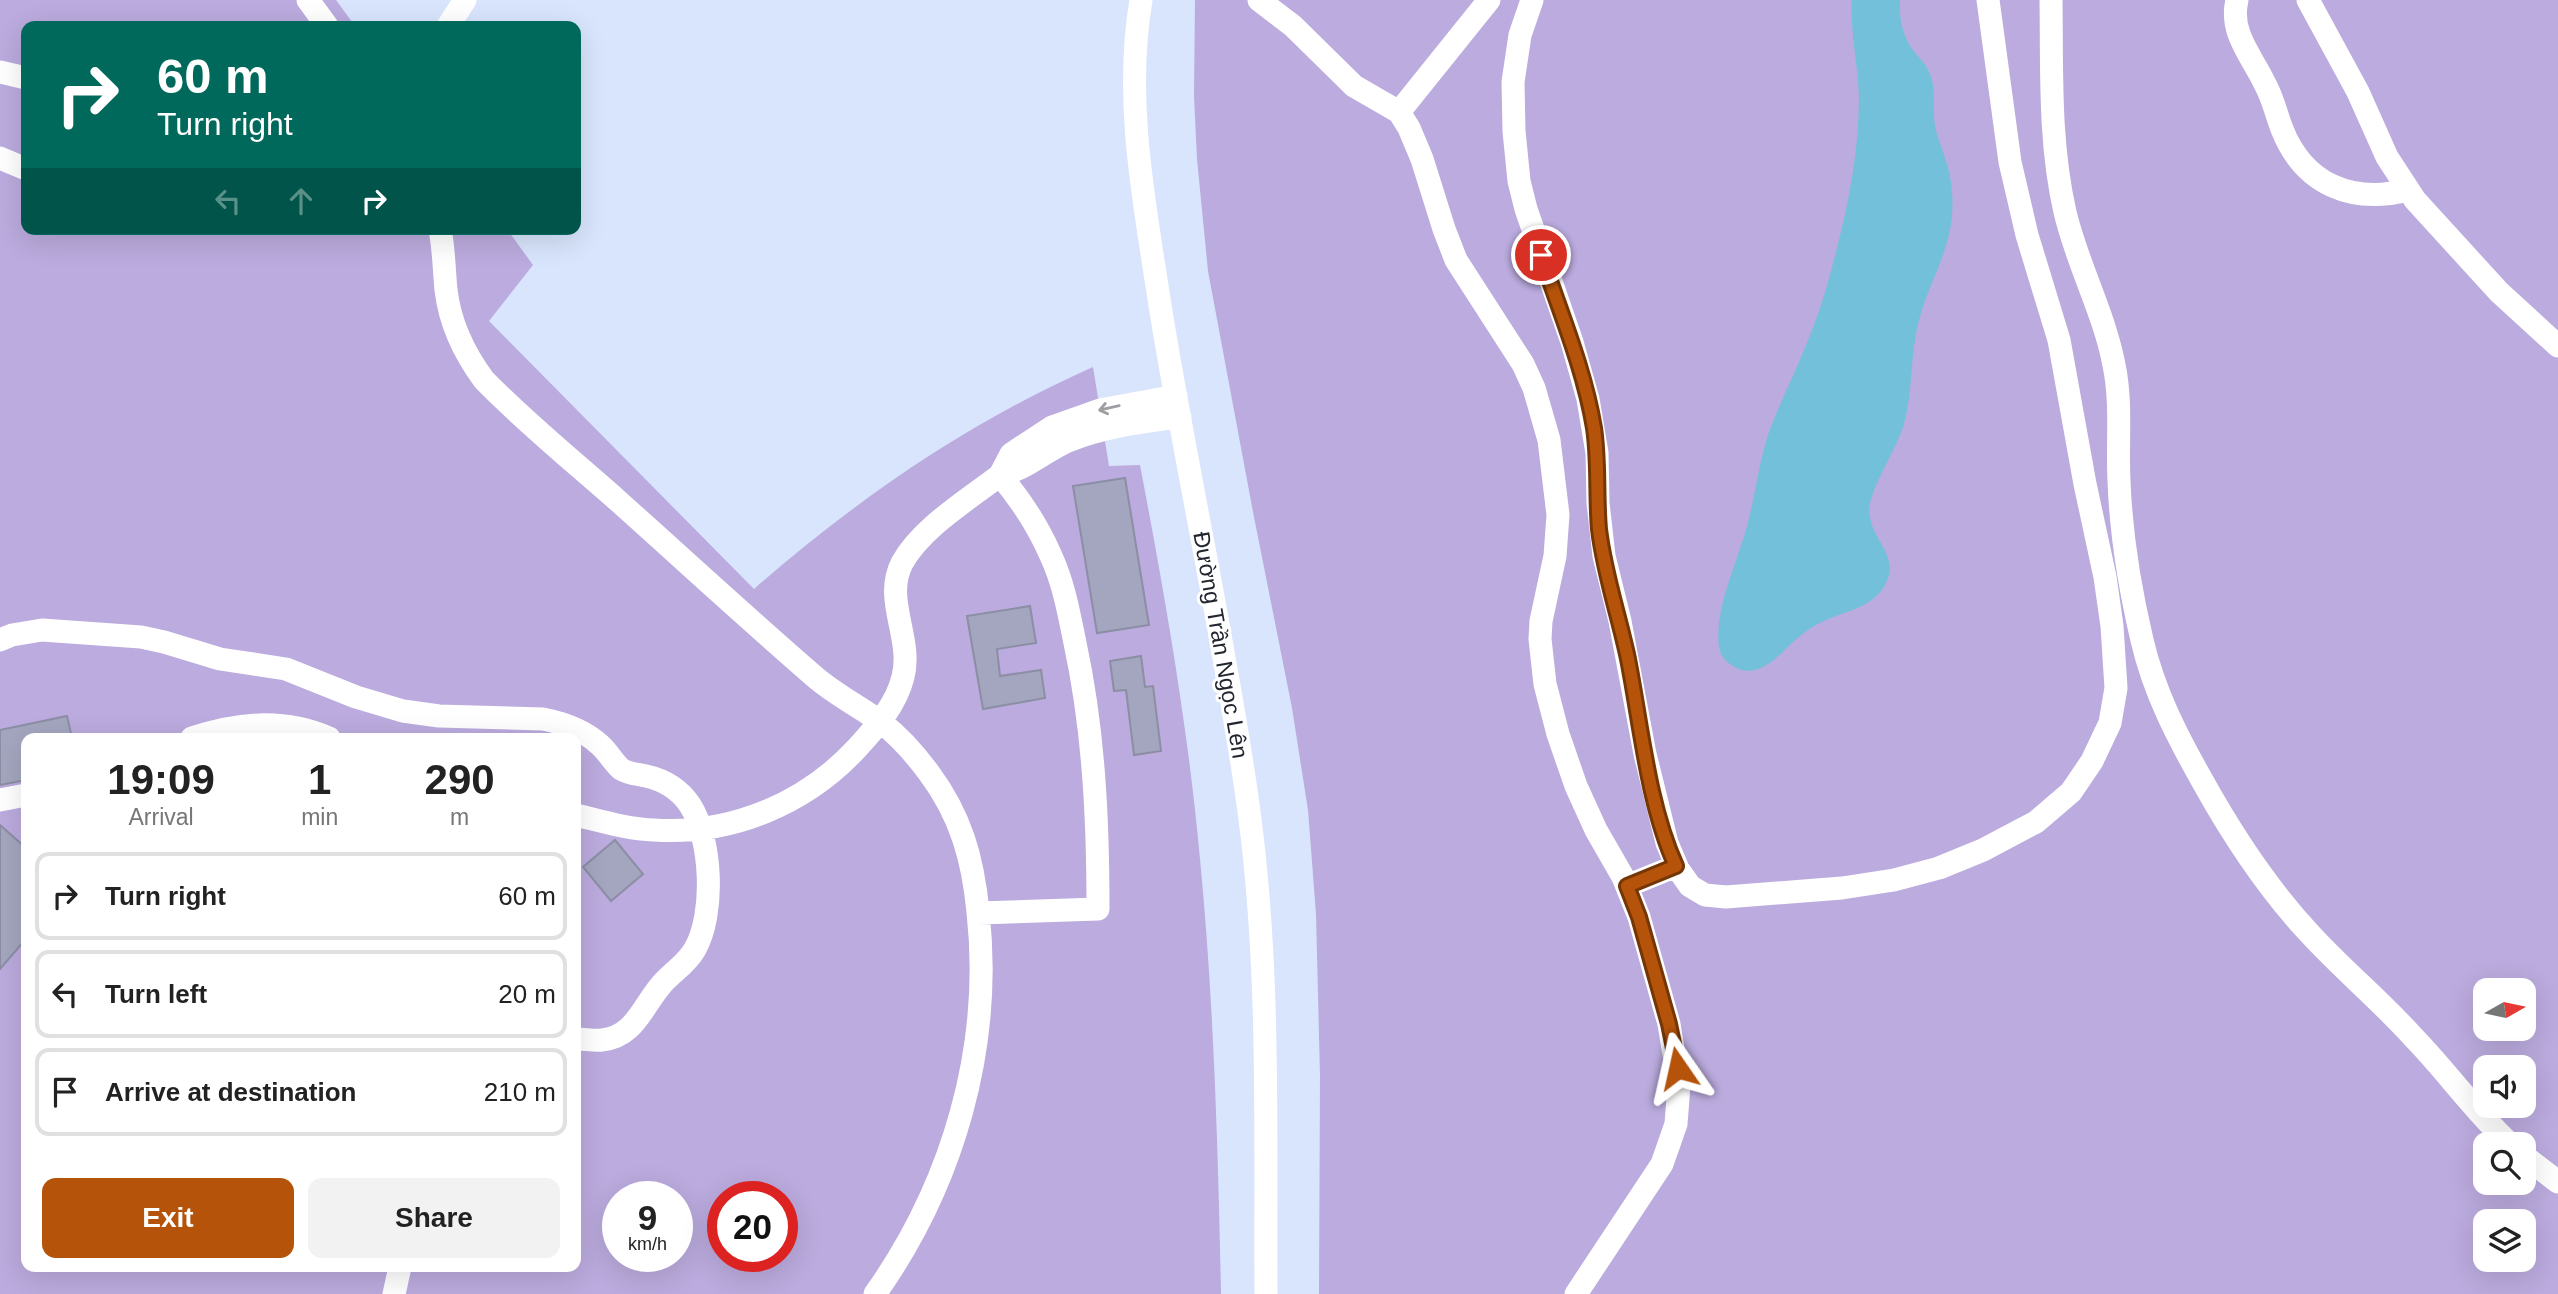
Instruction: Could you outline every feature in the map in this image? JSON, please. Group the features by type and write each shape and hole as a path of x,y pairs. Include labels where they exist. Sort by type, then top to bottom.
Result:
{"street":[{"path":"308,0 323,21"},
{"path":"451,21 465,0"},
{"name":"Đường Trần Ngọc Lên","path":"1141,0 1134,55 1138,156 1143,197 1239,743 1252,832 1264,1004 1266,1294"},
{"path":"1259,0 1293,26 1354,86 1398,112 1416,143 1456,260 1515,349 1543,414 1553,464 1558,516 1555,556 1541,621 1540,639 1545,684 1558,734 1576,786 1596,830 1627,886 1639,917 1669,1024 1678,1068 1679,1103 1676,1124 1662,1164 1576,1294"},
{"path":"1398,112 1489,0"},
{"path":"1532,0 1520,34 1513,82 1514,131 1520,181 1531,227 1572,342 1588,399 1597,453 1598,503 1604,555 1667,843 1676,866 1690,886 1714,897 1842,888 1894,880 1928,871 1983,849 2028,826 2054,808 2078,783 2110,723 2116,688 2109,608 2064,362 2027,235 2010,162 1987,0"},
{"path":"2051,0 2052,118 2058,179 2074,246 2108,340 2114,365 2118,391 2121,503 2135,603 2150,669 2171,723 2242,846 2281,900 2308,932 2414,1037 2498,1132"},
{"path":"2236,0 2238,36 2268,89 2289,145 2304,166 2321,180 2345,191 2374,195 2408,190"},
{"path":"2308,0 2358,92 2388,157 2408,190 2499,292 2558,346"},
{"path":"0,72 21,77"},
{"path":"0,158 21,167"},
{"path":"441,235 449,310 462,347 484,380 818,679 899,737 916,755 944,795 965,839 978,914 981,999 976,1045 964,1102 940,1175 923,1213 875,1294"},
{"path":"581,816 654,830 700,828 742,820 788,803 832,772 880,722 895,698 904,673 905,647 895,593 898,571 923,536 1000,475 1011,454 1052,427 1100,410 1178,406"},
{"path":"978,914 1098,909 1092,751 1069,611 1055,566 1040,532 1000,475"},
{"path":"2109,608 2135,603"},
{"path":"0,640 27,631 42,630 141,637 219,659 286,669 356,697 403,711 475,718 526,717 559,722 588,735 600,744 622,769 669,785 688,802 700,828 709,860 704,921 695,950 662,984 639,1018 624,1033 605,1040 581,1039"},
{"path":"209,733 226,728 266,724 315,733"},
{"path":"0,800 21,797"},
{"path":"1627,886 1676,866"},
{"path":"2536,1165 2558,1182"},
{"path":"394,1294 399,1272"}],"shaded area":[{"path":"0,0 336,0 351,21 21,21 21,235 511,235 533,265 489,321 754,589 833,524 915,465 1001,413 1093,367 1109,466 1140,465 1167,612 1195,810 1205,913 1217,1131 1221,1294 0,1294"},
{"path":"1195,0 2558,0 2558,1294 1319,1294 1320,1076 1316,914 1308,810 1292,708 1208,271 1194,96"}],"water":[{"path":"1852,0 1900,0 1901,20 1906,38 1932,80 1935,126 1951,183 1951,222 1943,254 1919,320 1904,424 1871,499 1871,523 1889,562 1890,572 1886,583 1875,598 1815,625 1772,661 1756,670 1748,671 1730,664 1722,656 1719,623 1749,518 1768,435 1819,311 1845,214 1859,117"}],"building":[{"path":"1125,478 1149,625 1097,633 1073,486"},
{"path":"1030,606 1036,643 997,649 1000,676 1041,670 1045,698 983,709 967,616"},
{"path":"1141,656 1145,687 1153,686 1161,751 1134,755 1126,690 1114,691 1110,661"},
{"path":"67,716 71,733 21,733 21,781 0,785 0,730"},
{"path":"0,825 21,844 21,945 0,969"},
{"path":"615,840 643,874 611,901 583,867"}],"route":[{"path":"1541,255 1572,342 1588,399 1597,453 1598,503 1604,555 1620,621 1645,754 1667,843 1676,866 1627,886 1639,917 1669,1024 1678,1068"}]}
